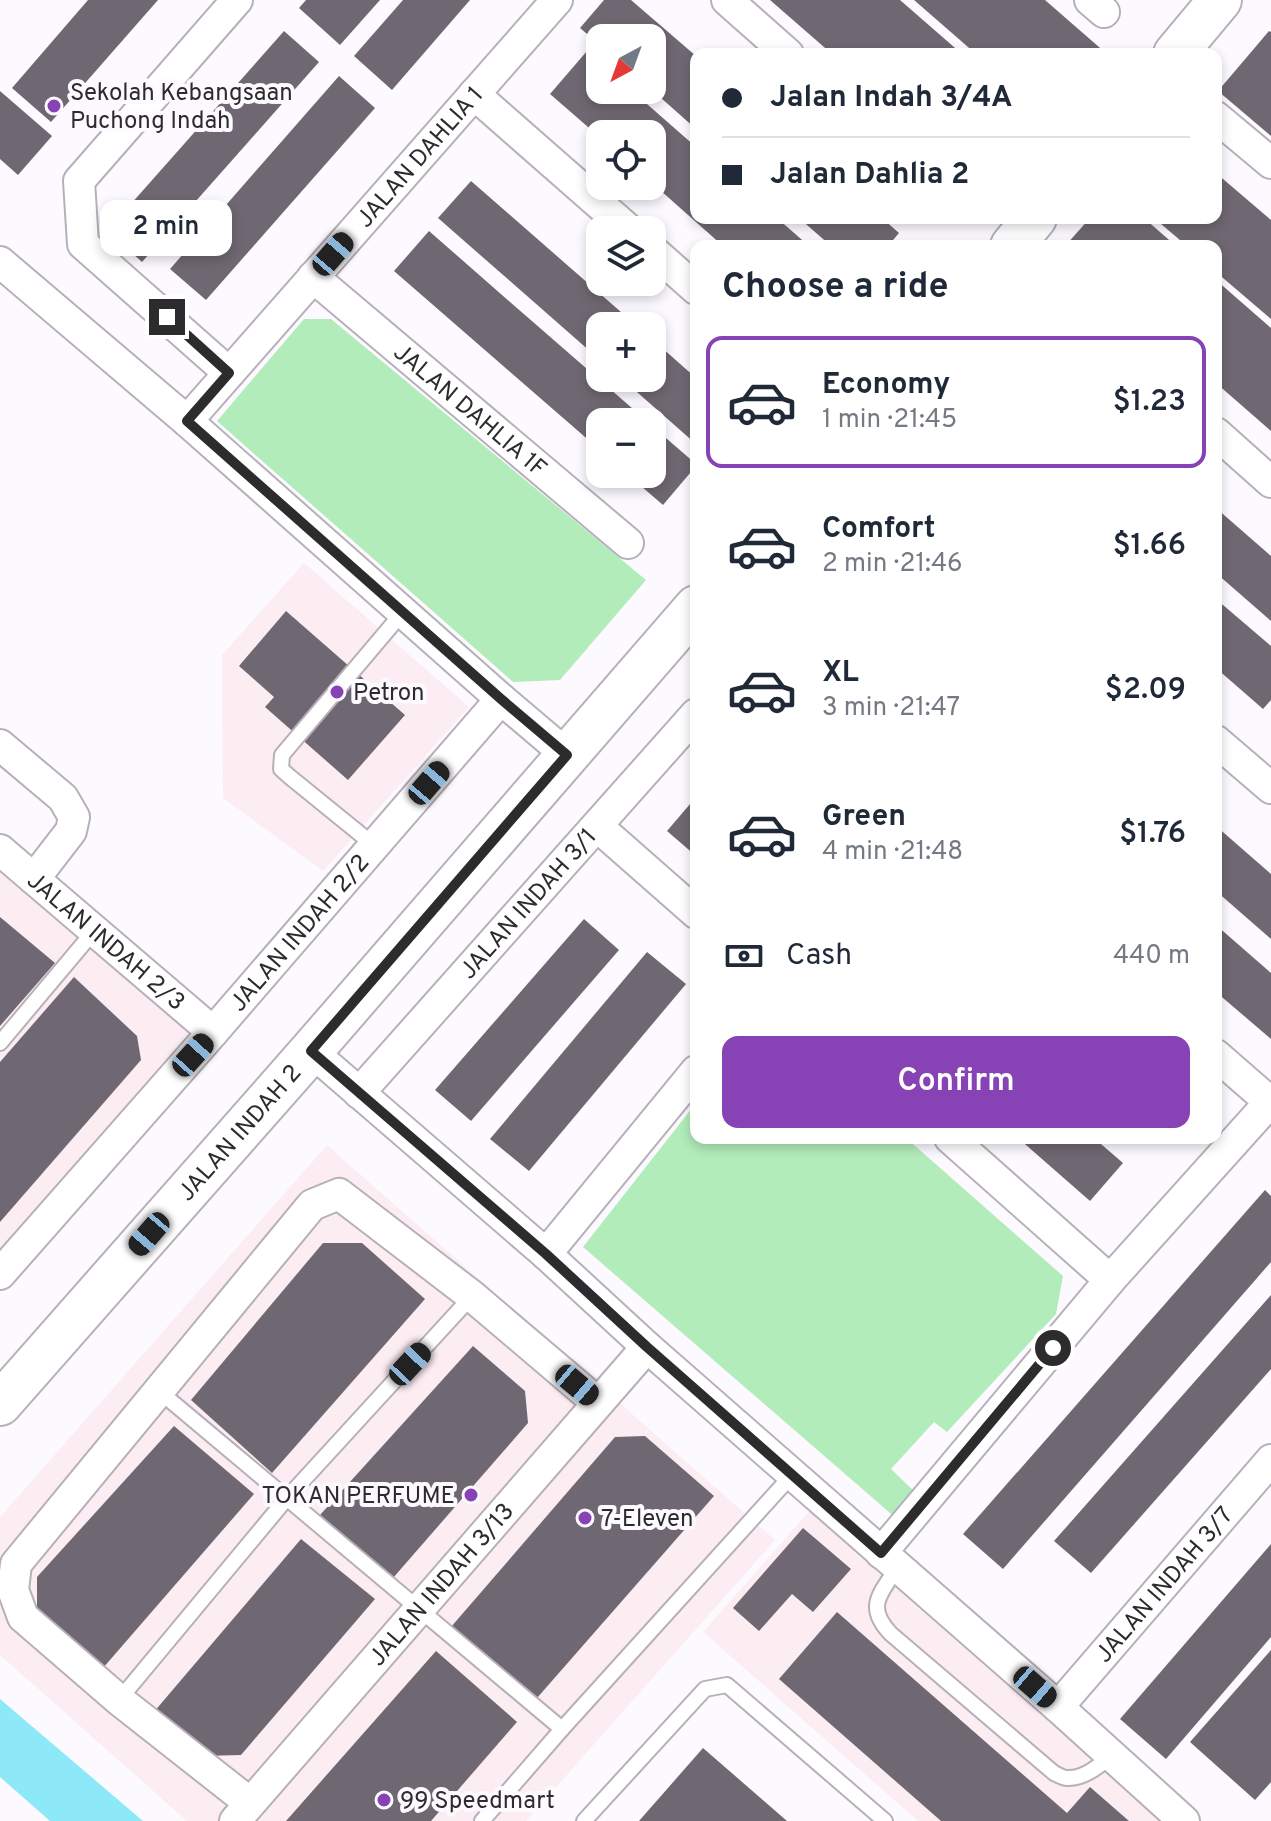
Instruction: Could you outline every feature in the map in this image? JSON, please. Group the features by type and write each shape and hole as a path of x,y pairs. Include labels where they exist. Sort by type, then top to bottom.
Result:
{"street":[{"path":"229,373 83,244 79,181 237,0"},
{"name":"JALAN DAHLIA 1","path":"187,421 557,0"},
{"path":"727,0 781,48"},
{"path":"1180,48 1220,0"},
{"path":"474,94 613,216"},
{"path":"1222,122 1271,163"},
{"path":"1017,240 1030,224"},
{"path":"666,262 690,284"},
{"path":"2,267 187,421 567,755"},
{"name":"JALAN DAHLIA 1F","path":"313,277 628,543"},
{"path":"1222,438 1271,482"},
{"name":"JALAN INDAH 2","path":"0,1404 690,614"},
{"name":"JALAN INDAH 2/2","path":"5,1259 213,1032 501,699"},
{"name":"JALAN INDAH 3/1","path":"359,1093 690,721"},
{"path":"0,745 63,798 74,817 71,831 34,879"},
{"path":"1222,746 1271,788"},
{"path":"597,826 690,908"},
{"name":"JALAN INDAH 2/3","path":"0,850 213,1032"},
{"path":"311,1051 546,1254 647,1347 1184,1821"},
{"path":"889,1561 1110,1280 1270,1103 1222,1060"},
{"path":"546,1254 690,1078"},
{"path":"957,1144 1110,1280"},
{"path":"243,1812 23,1617 13,1590 16,1564 312,1205 339,1194 472,1296 598,1403"},
{"name":"JALAN INDAH 3/13","path":"243,1812 647,1347"},
{"name":"JALAN INDAH 3/7","path":"1058,1707 1271,1460"}],"lane":[{"path":"375,846 281,769 282,755 403,612"},
{"path":"0,1043 94,931"},
{"path":"119,1700 287,1498 472,1296"},
{"path":"159,1391 562,1729"},
{"path":"482,1821 792,1475"},
{"path":"889,1561 877,1597 876,1611 891,1634 1054,1773 1068,1778 1079,1775 1094,1770 1111,1756"},
{"path":"584,1821 705,1689 727,1685 885,1821"}],"shaded area":[{"path":"304,563 469,707 323,871 223,798 222,655"},
{"path":"0,865 197,1033 0,1256"},
{"path":"327,1145 775,1540 526,1821 187,1821 0,1655 0,1517"},
{"path":"813,1507 1167,1821 918,1821 703,1632"}],"green space":[{"path":"304,319 331,319 646,580 560,680 513,682 217,421"},
{"path":"690,1111 690,1144 913,1144 1063,1276 1056,1314 947,1432 934,1422 891,1469 918,1495 897,1519 583,1247"}],"water":[{"path":"0,1699 143,1821 50,1821 0,1777"}],"building":[{"path":"88,0 158,0 51,122 12,88"},
{"path":"306,0 380,0 340,45 299,8"},
{"path":"403,0 470,0 392,90 354,56"},
{"path":"604,0 631,0 659,24 586,24 586,33 580,28"},
{"path":"770,0 900,0 955,48 825,48"},
{"path":"914,0 1045,0 1100,48 969,48"},
{"path":"666,30 690,51 690,124 666,102"},
{"path":"284,31 319,62 142,262 107,231"},
{"path":"1271,32 1271,136 1222,94 1222,86"},
{"path":"586,52 586,104 647,104 665,120 586,120 586,126 550,94"},
{"path":"339,76 375,108 206,300 170,269"},
{"path":"0,91 52,136 18,175 0,159"},
{"path":"666,121 690,142 690,217 666,195"},
{"path":"1222,178 1271,220 1271,319 1222,277 1222,240 1180,240 1161,224 1222,224"},
{"path":"471,181 586,281 586,296 603,296 621,312 586,312 586,348 438,218"},
{"path":"698,224 784,224 802,240 716,240"},
{"path":"806,224 889,224 899,233 893,240 824,240"},
{"path":"1085,224 1151,224 1169,240 1070,240"},
{"path":"429,231 586,368 586,392 614,392 632,408 586,408 586,438 394,271"},
{"path":"1222,285 1271,328 1271,431 1222,388"},
{"path":"666,351 690,373 690,439 666,418 666,408 655,408 637,392 666,392"},
{"path":"666,438 690,459 690,473 663,505 643,488 666,488"},
{"path":"1222,513 1271,556 1271,621 1222,578"},
{"path":"1222,604 1271,646 1271,700 1263,709 1222,673"},
{"path":"286,611 405,715 348,780 265,707 274,697 239,666"},
{"path":"690,804 690,851 667,831"},
{"path":"1222,831 1271,874 1271,939 1222,896"},
{"path":"0,917 55,963 0,1026"},
{"path":"584,919 619,950 471,1121 435,1090"},
{"path":"1222,930 1271,973 1271,1039 1222,997"},
{"path":"647,952 686,984 529,1171 490,1139"},
{"path":"74,977 137,1036 141,1060 0,1222 0,1062"},
{"path":"1025,1144 1101,1144 1123,1163 1090,1201"},
{"path":"1265,1190 1271,1196 1271,1262 1003,1569 963,1534"},
{"path":"323,1243 362,1243 425,1299 272,1473 191,1400"},
{"path":"1271,1295 1271,1369 1091,1573 1054,1541"},
{"path":"473,1346 525,1391 528,1423 393,1578 320,1515"},
{"path":"174,1426 254,1494 103,1668 37,1609 37,1577"},
{"path":"645,1436 714,1496 537,1698 451,1627 615,1437"},
{"path":"803,1528 851,1569 813,1612 792,1594 759,1631 733,1608"},
{"path":"301,1539 375,1599 241,1755 202,1756 153,1713"},
{"path":"1271,1544 1271,1637 1166,1759 1120,1719"},
{"path":"837,1612 1067,1813 1090,1787 1129,1821 941,1821 779,1679"},
{"path":"1271,1650 1271,1782 1255,1800 1190,1742"},
{"path":"436,1651 517,1722 431,1821 286,1821"},
{"path":"703,1748 787,1821 639,1821"}],"place":[{"name":"Sekolah Kebangsaan Puchong Indah","path":"54,106"},
{"name":"Petron","path":"337,692"},
{"name":"TOKAN PERFUME","path":"471,1495"},
{"name":"7-Eleven","path":"585,1518"},
{"name":"99 Speedmart","path":"384,1800"}],"route":[{"path":"167,317 229,373 187,421 567,755 311,1051 546,1254 881,1553 1053,1348"}]}
